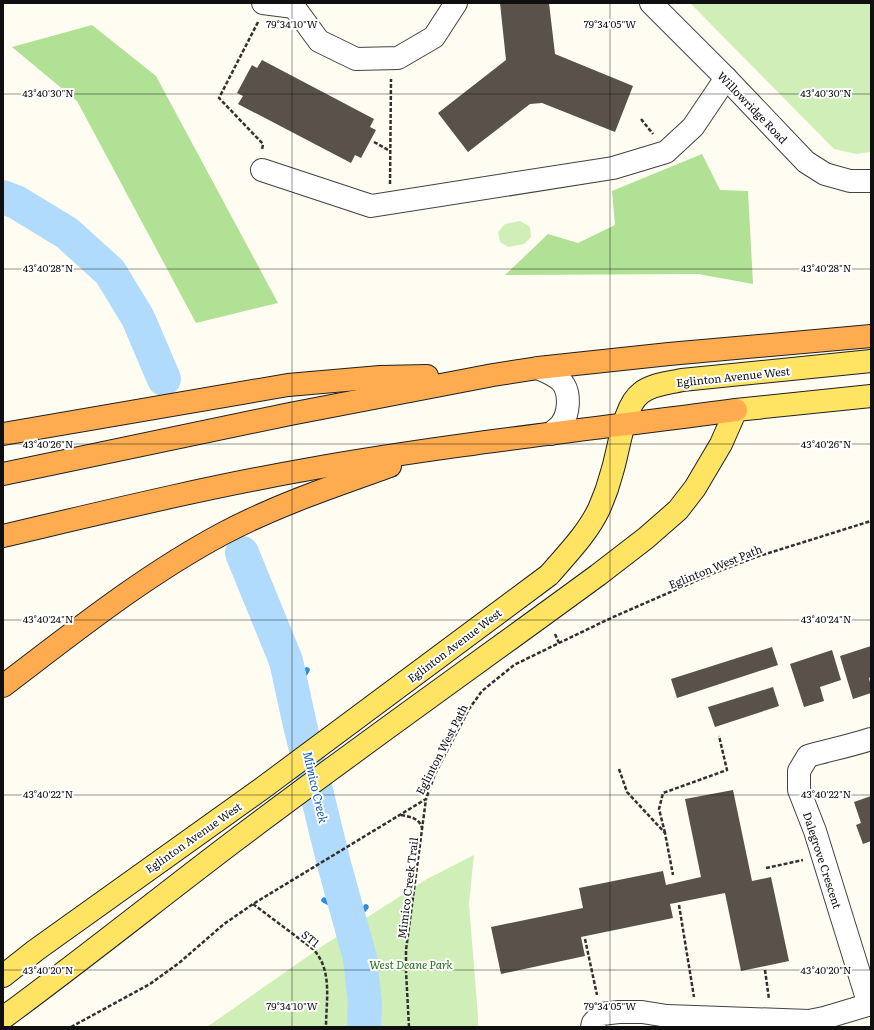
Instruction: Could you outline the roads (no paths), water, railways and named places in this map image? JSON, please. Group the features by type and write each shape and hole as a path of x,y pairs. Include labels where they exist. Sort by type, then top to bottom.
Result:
{"highway":[{"path":"3,474 290,414 493,375 538,368 669,354 871,336"},
{"path":"3,434 288,385 380,377 493,375"},
{"path":"3,536 193,492 294,472 457,446 736,410"},
{"path":"3,686 108,606 148,579 224,533 262,514 298,499 395,465 457,446"}],"main road":[{"name":"Eglinton Avenue West","path":"3,976 36,950 264,787 548,575 586,531 598,510 612,473 624,425 631,405 641,393 652,387 682,380 871,361"},
{"path":"3,1018 271,814 598,575 646,538 678,510 699,482 721,444 736,410 871,396"}],"street":[{"path":"263,3 294,5 319,41 356,59 398,58 434,37 456,3"},
{"name":"Willowridge Road","path":"651,3 726,78 806,162 825,174 850,181 871,181"},
{"path":"262,170 370,206 613,168 666,152 693,127 726,78"},
{"path":"538,368 557,378 564,384 568,398 568,411 562,424 551,434"},
{"name":"Dalegrove Crescent","path":"870,1004 815,831 799,790 799,771 808,756 851,746 871,739"},
{"path":"597,1021 619,1012 642,1012 667,1016 809,1021 870,1004"}],"waterway":[{"name":"Mimico Creek","path":"3,197 16,202 67,233 110,272 138,318 164,379"},
{"name":"Mimico Creek","path":"242,553 286,661 334,864 360,958 365,1004 364,1027"},
{"path":"293,693 307,670"},
{"path":"324,900 347,912"},
{"path":"350,925 366,907"}],"park label":[{"name":"West Deane Park","path":"411,964"}]}
